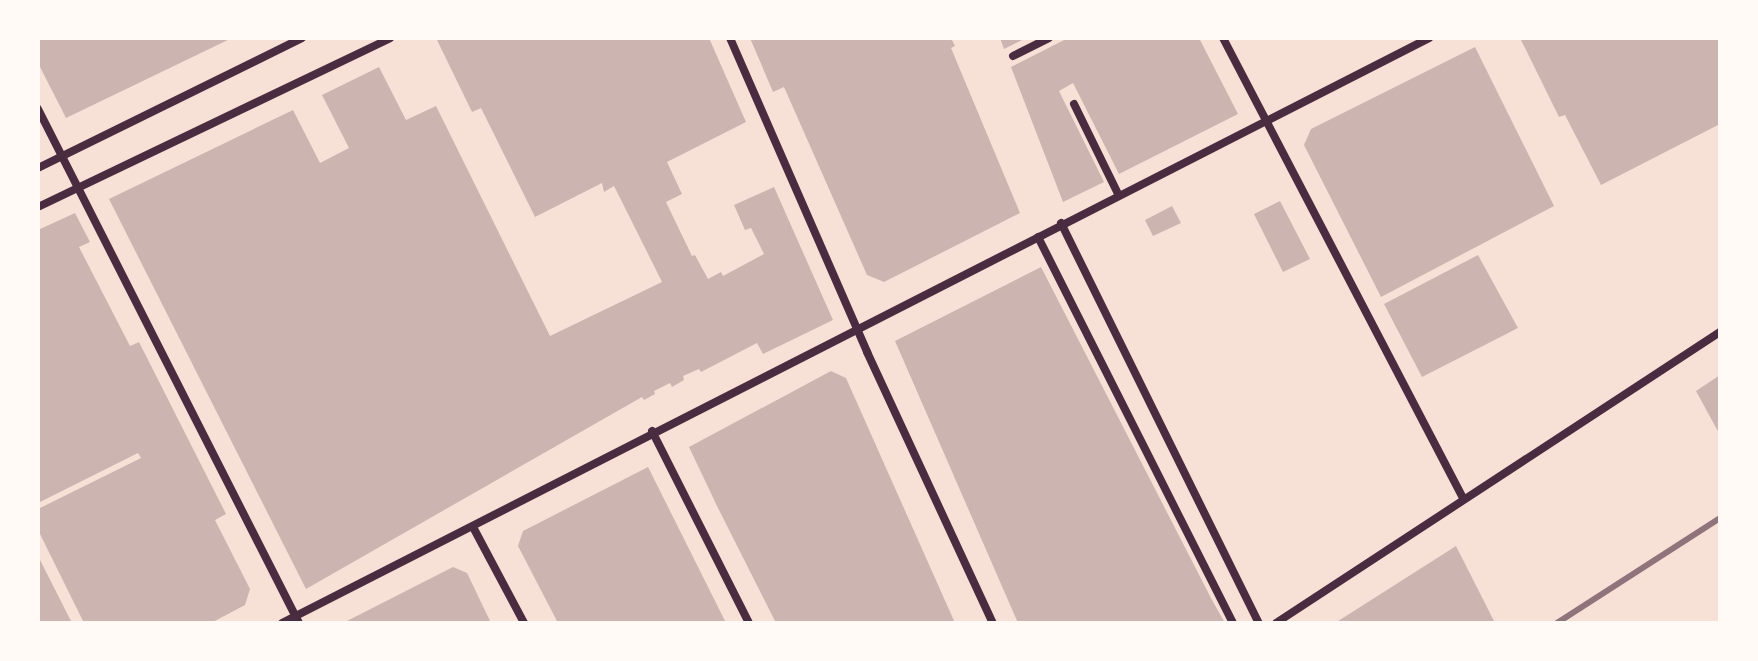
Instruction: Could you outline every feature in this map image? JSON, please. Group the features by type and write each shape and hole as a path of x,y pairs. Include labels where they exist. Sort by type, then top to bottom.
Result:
{"street":[{"path":"38,168 302,38"},
{"path":"38,207 390,38"},
{"path":"730,38 858,331 993,623"},
{"path":"1013,56 1049,38"},
{"path":"1223,38 1265,124 1463,498"},
{"path":"282,623 297,620 652,431 858,331 1061,223 1265,124 1429,38"},
{"path":"1074,104 1118,194"},
{"path":"38,109 297,620"},
{"path":"1061,223 1259,623"},
{"path":"1038,237 1233,623"},
{"path":"1276,623 1720,332"},
{"path":"652,431 749,623"},
{"path":"473,527 524,623"}],"building":[{"path":"38,38 232,38 66,118 38,63"},
{"path":"709,38 746,122 667,162 682,194 666,202 692,256 695,255 708,279 721,272 723,276 764,254 751,228 745,230 734,205 774,187 833,320 763,354 757,343 701,372 699,369 683,376 684,380 672,387 670,383 644,400 642,397 306,589 109,199 293,110 320,163 349,148 322,95 379,67 406,120 436,106 550,336 662,282 614,186 604,192 602,183 535,217 481,108 472,112 437,40"},
{"path":"750,38 951,38 955,46 951,48 1020,213 884,282 867,275 784,87 773,92"},
{"path":"1000,38 1026,38 1004,49"},
{"path":"1068,38 1199,38 1238,114 1119,174 1073,83 1059,91 1104,182 1063,202 1011,67"},
{"path":"1520,38 1720,38 1720,124 1601,185 1565,115 1559,117"},
{"path":"1475,47 1554,206 1381,297 1304,145 1311,129"},
{"path":"1280,201 1310,259 1283,272 1254,214"},
{"path":"1172,206 1181,223 1153,236 1145,220"},
{"path":"75,213 90,242 79,247 130,346 139,342 226,514 215,520 250,589 245,605 211,623 84,623 38,530 38,509 141,458 138,453 38,503 38,230"},
{"path":"1478,255 1518,328 1422,377 1384,304"},
{"path":"1041,267 1225,623 1018,623 895,341"},
{"path":"831,371 846,378 955,623 776,623 717,506 689,447"},
{"path":"1720,375 1720,435 1696,391"},
{"path":"648,467 726,623 558,623 518,546 523,531"},
{"path":"1456,546 1495,623 1335,623"},
{"path":"38,556 72,623 38,623"},
{"path":"453,567 467,573 491,623 343,623"}],"railway":[{"path":"1557,623 1720,518"}]}
